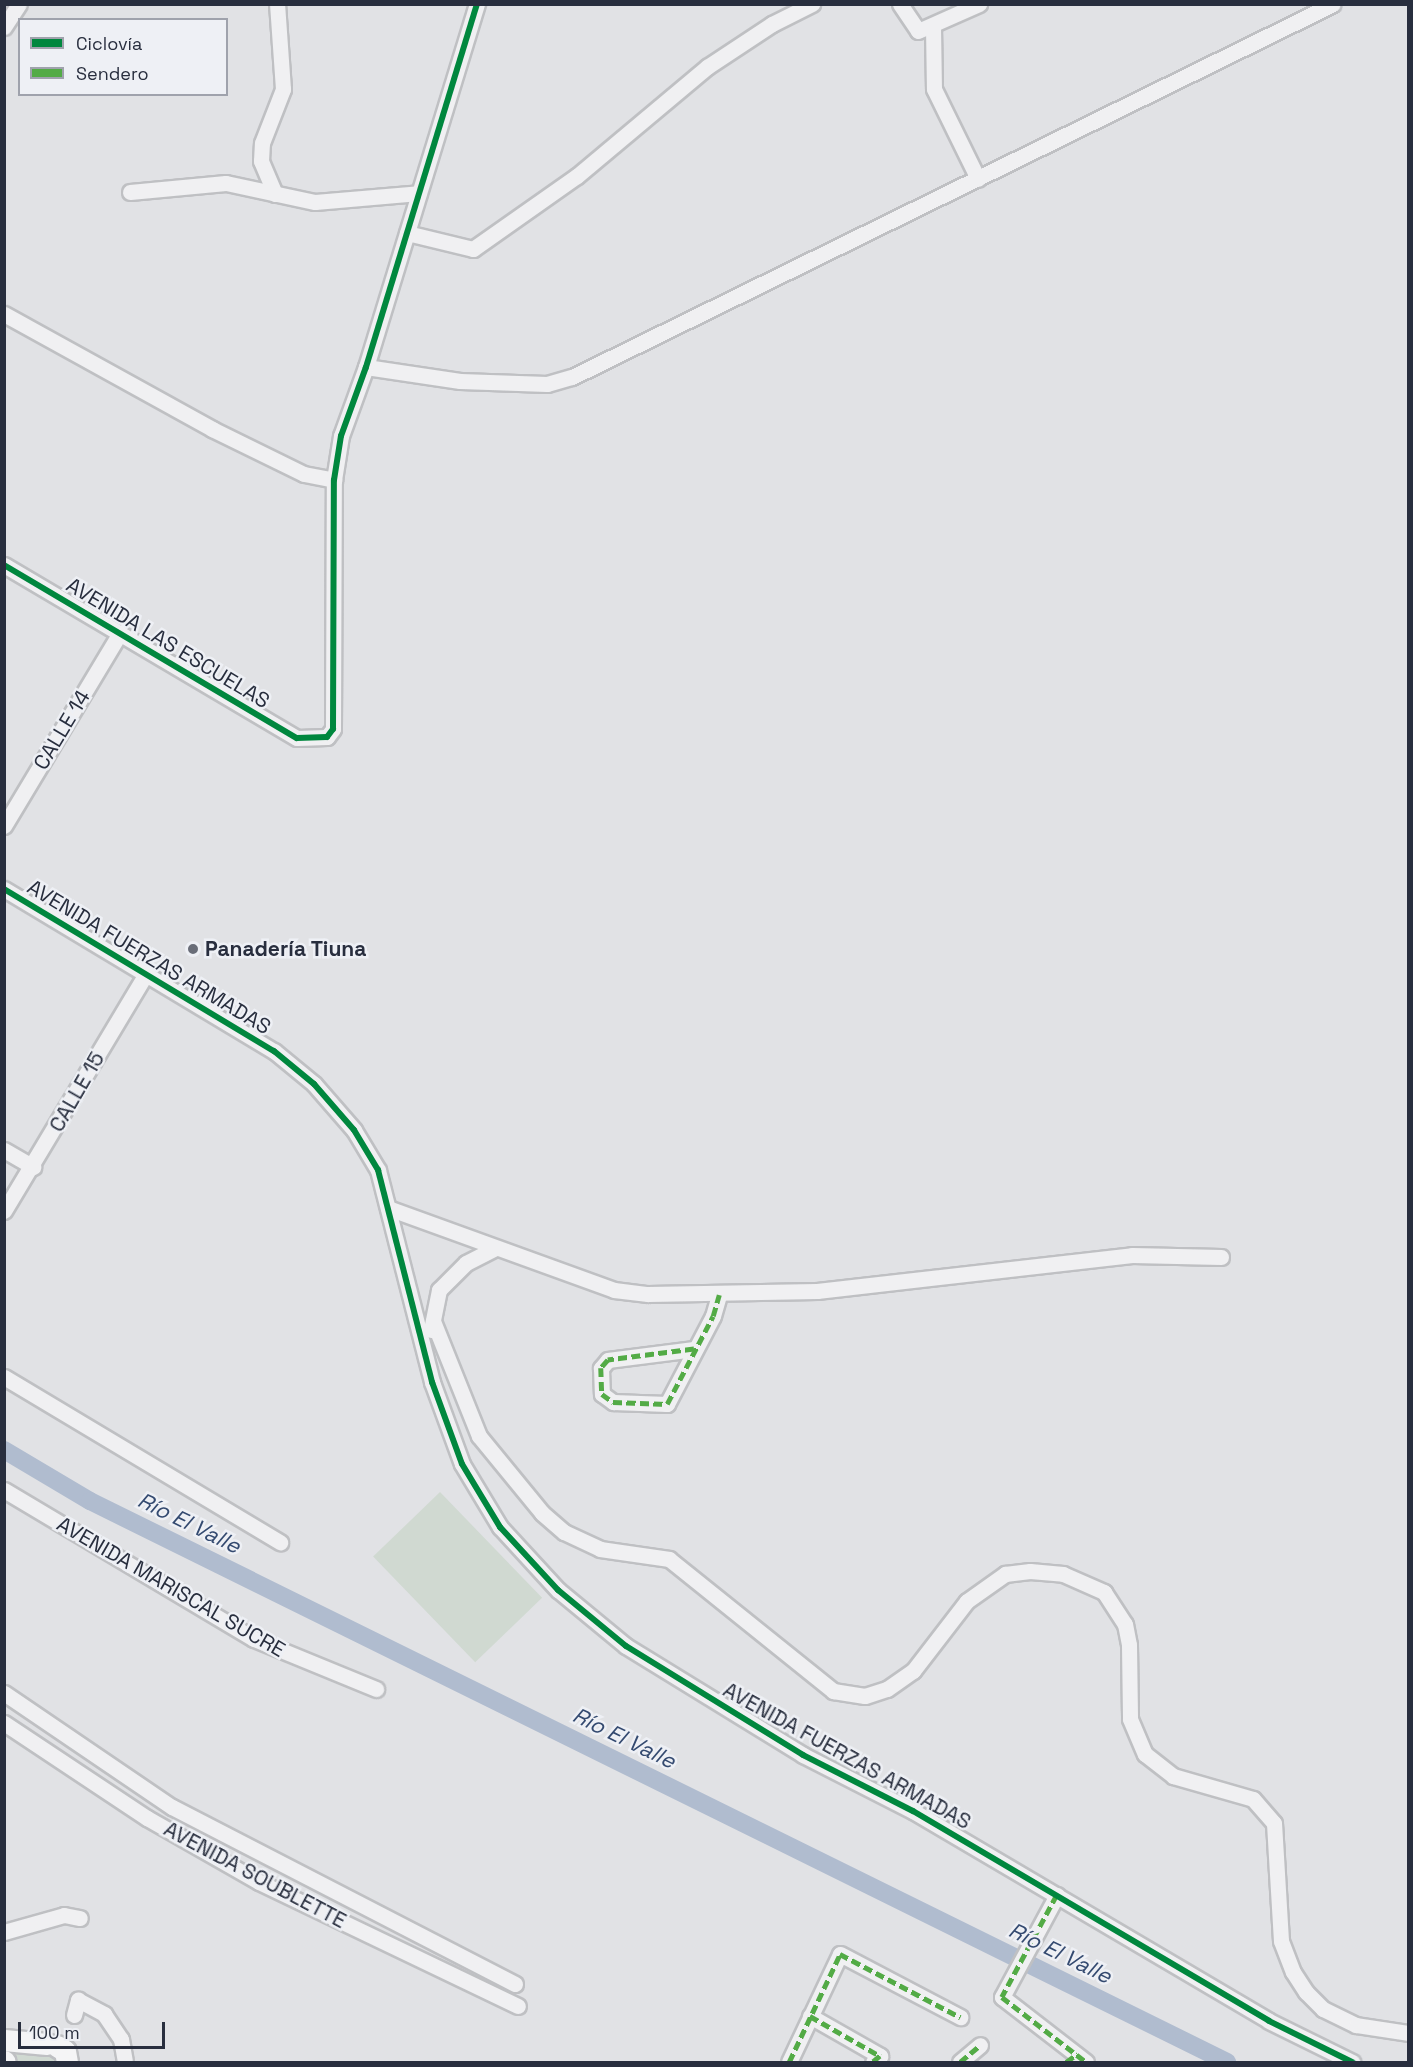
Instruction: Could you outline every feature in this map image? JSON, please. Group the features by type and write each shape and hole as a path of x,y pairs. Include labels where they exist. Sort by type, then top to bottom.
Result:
{"highway":[{"path":"4,2040 59,2051"}],"street":[{"path":"4,27 19,4"},
{"path":"275,194 261,160 262,143 283,89 278,4"},
{"path":"4,314 212,429 304,474 334,480 341,436 366,367 477,4"},
{"path":"407,233 473,249 577,176 707,67 772,24 812,4"},
{"path":"900,4 918,32 979,4"},
{"path":"366,367 460,381 546,384 572,377 1333,4"},
{"path":"933,27 934,89 978,179"},
{"path":"130,192 226,183 315,202 419,194"},
{"name":"AVENIDA LAS ESCUELAS","path":"4,565 297,738 318,740 327,737 333,729 334,480"},
{"name":"CALLE 14","path":"4,826 120,633"},
{"name":"AVENIDA FUERZAS ARMADAS","path":"4,889 147,972 274,1051 314,1084 354,1130 378,1170 425,1353 462,1464 500,1527 558,1590 626,1646 793,1749 913,1811 1278,2026 1352,2062"},
{"name":"CALLE 15","path":"4,1211 33,1167 147,972"},
{"path":"4,1150 33,1167"},
{"path":"388,1208 614,1290 718,1295 817,1292 1132,1255 1221,1257"},
{"path":"425,1353 439,1290 466,1263 495,1248"},
{"path":"694,1349 608,1360 601,1368 602,1394 612,1402 668,1404 694,1349 713,1316 718,1295"},
{"path":"433,1321 478,1436 549,1519 564,1532 600,1549 669,1559 833,1691 865,1695 887,1689 913,1671 967,1601 1005,1574 1030,1570 1074,1576 1104,1592 1125,1624 1129,1645 1130,1719 1145,1754 1173,1776 1253,1799 1274,1823 1281,1941 1293,1972 1306,1992 1323,2009 1356,2025 1408,2033"},
{"path":"4,1377 280,1542"},
{"name":"AVENIDA MARISCAL SUCRE","path":"4,1490 254,1638 376,1689"},
{"path":"4,1693 172,1807 515,1984"},
{"name":"AVENIDA SOUBLETTE","path":"4,1723 147,1818 259,1882 518,2006"},
{"path":"1057,1895 1002,1997 1076,2060"},
{"path":"4,1932 64,1915 80,1918"},
{"path":"789,2062 840,1954 960,2017"},
{"path":"74,2015 78,2000 104,2014 121,2039 125,2061"},
{"path":"810,2016 880,2056 873,2062"},
{"path":"960,2062 980,2045"}],"shaded area":[{"path":"440,1492 542,1598 475,1662 373,1557"},
{"path":"5,2040 31,2042 67,2062 5,2062"}],"waterway":[{"name":"Río El Valle","path":"4,1450 90,1501 1227,2062"}],"marked path":[{"path":"694,1349 608,1360 601,1368 602,1394 613,1402 667,1404 713,1316 719,1295"},
{"path":"1057,1895 1002,1997 1086,2062"},
{"path":"789,2062 840,1954 960,2017"},
{"path":"810,2016 880,2056 873,2062"},
{"path":"960,2062 980,2045"},
{"path":"1066,2062 1077,2054"}],"cycle path":[{"path":"4,565 297,738 327,737 333,729 334,480 341,436 366,367 477,4"},
{"path":"4,889 274,1051 314,1084 354,1130 378,1170 432,1382 462,1464 500,1527 558,1590 626,1646 803,1755 913,1811 1269,2021 1352,2062"}],"place":[{"name":"Panadería Tiuna","path":"193,949"}]}
